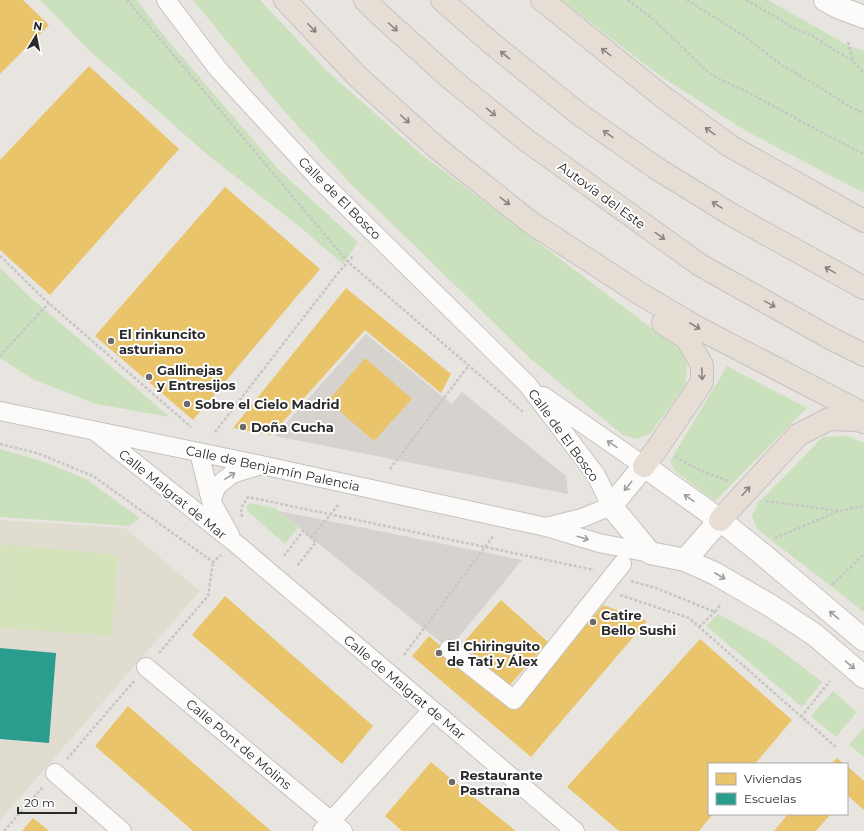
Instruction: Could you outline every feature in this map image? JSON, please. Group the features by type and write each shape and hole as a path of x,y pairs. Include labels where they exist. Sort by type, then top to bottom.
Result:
{"highway":[{"path":"284,0 358,77 437,148 630,301 687,339 702,365 702,382 644,466"},
{"name":"Autovía del Este","path":"365,0 450,78 526,140 693,260 826,336 864,355"},
{"path":"442,0 490,42 579,114 656,168 732,215 864,288"},
{"path":"542,0 663,97 730,146 864,221"},
{"path":"730,146 864,205"},
{"path":"530,222 639,293 700,329 864,414"},
{"path":"720,520 798,436 829,419 858,420 864,422"}],"street":[{"name":"Calle de El Bosco","path":"166,0 218,69 317,177 527,384 596,474 611,506"},
{"path":"825,0 840,8 864,17"},
{"name":"Calle de El Bosco","path":"527,384 644,466"},
{"path":"0,401 21,415"},
{"name":"Calle de Benjamín Palencia","path":"0,411 261,465 546,527 599,543 685,560 716,574 771,606 815,635 864,677"},
{"name":"Calle Malgrat de Mar","path":"94,431 234,542"},
{"name":"Calle Malgrat de Mar","path":"199,452 211,501 234,542"},
{"name":"Calle Malgrat de Mar","path":"211,501 217,486 232,474 261,465"},
{"path":"644,466 720,520 864,640"},
{"name":"Calle de Benjamín Palencia","path":"546,527 582,518 611,506 644,466"},
{"path":"611,506 650,553"},
{"path":"685,560 720,520"},
{"name":"Calle de Malgrat de Mar","path":"234,542 575,831"},
{"path":"449,649 514,700 612,576"},
{"name":"Calle Pont de Molins","path":"146,667 332,828 432,710"},
{"path":"55,773 122,831"}],"path":[{"path":"127,0 348,262 525,414"},
{"path":"628,0 653,19 708,72 864,154"},
{"path":"687,0 744,36 783,66 850,107 864,113"},
{"path":"746,0 793,28 813,36 853,61 864,73"},
{"path":"848,42 853,61"},
{"path":"215,432 354,255"},
{"path":"0,256 49,303 191,427"},
{"path":"0,356 49,303"},
{"path":"390,469 469,365"},
{"path":"0,444 37,453 93,476 213,562"},
{"path":"669,454 704,472 731,481"},
{"path":"4,831 208,596 213,562 243,531 241,508 248,497 593,570 656,588 715,612"},
{"path":"763,500 839,511"},
{"path":"311,538 339,504"},
{"path":"771,540 839,511 864,506"},
{"path":"284,556 303,531 316,542 297,566"},
{"path":"404,655 495,534"},
{"path":"828,588 864,554"},
{"path":"612,576 689,618 837,748"},
{"path":"699,627 721,604"},
{"path":"801,717 830,682"}],"shaded area":[{"path":"366,334 452,404 462,392 566,476 568,494 275,436"},
{"path":"278,511 325,520 522,560 449,649"},
{"path":"0,520 125,528 200,591 0,820"}],"green space":[{"path":"40,0 137,0 165,37 280,171 358,242 343,264 295,223 209,156 91,52"},
{"path":"193,0 260,0 327,71 420,153 683,352 687,365 686,384 650,434 637,439 623,435 532,360 351,184 283,110"},
{"path":"561,0 768,0 849,46 864,51 864,193 746,131 659,75"},
{"path":"0,268 30,297 170,417 96,404 32,379 0,358"},
{"path":"727,366 807,408 715,501 676,472 670,461"},
{"path":"847,436 864,443 864,612 757,529 752,516 758,503 823,437"},
{"path":"0,449 42,461 86,479 140,518 129,526 0,517"},
{"path":"250,503 275,508 298,528 285,544 247,511 247,506"},
{"path":"1,544 118,555 112,636 0,628"},
{"path":"718,614 773,644 822,682 802,707 706,626"},
{"path":"833,691 857,712 836,737 811,716"},
{"path":"864,727 864,757 849,745"}],"building: Viviendas":[{"path":"0,0 23,0 49,25 0,74"},
{"path":"89,66 179,149 50,295 0,250 0,160"},
{"path":"225,187 320,269 193,420 95,336"},
{"path":"346,288 451,374 441,393 365,330 271,435 233,428"},
{"path":"365,358 412,399 374,441 328,401"},
{"path":"225,596 373,726 342,764 192,635"},
{"path":"501,600 548,642 509,686 462,644"},
{"path":"603,605 647,621 531,757 412,656 429,636 514,709"},
{"path":"700,639 792,720 756,763 708,763 708,815 712,815 699,831 619,831 567,787"},
{"path":"128,706 271,831 193,831 95,746"},
{"path":"837,758 843,763 832,763"},
{"path":"431,762 516,831 402,831 385,816"},
{"path":"848,767 864,781 864,810 848,796"},
{"path":"787,815 830,815 816,831 774,831"},
{"path":"33,818 49,831 22,831"}],"building: Escuelas":[{"path":"0,648 56,653 49,743 0,739"}],"place":[{"name":"El rinkuncito asturiano","path":"111,341"},
{"name":"Gallinejas y Entresijos","path":"149,377"},
{"name":"Sobre el Cielo Madrid","path":"187,404"},
{"name":"Doña Cucha","path":"243,427"},
{"name":"Catire Bello Sushi","path":"593,622"},
{"name":"El Chiringuito de Tati y Álex","path":"439,653"},
{"name":"Restaurante Pastrana","path":"452,782"}]}
